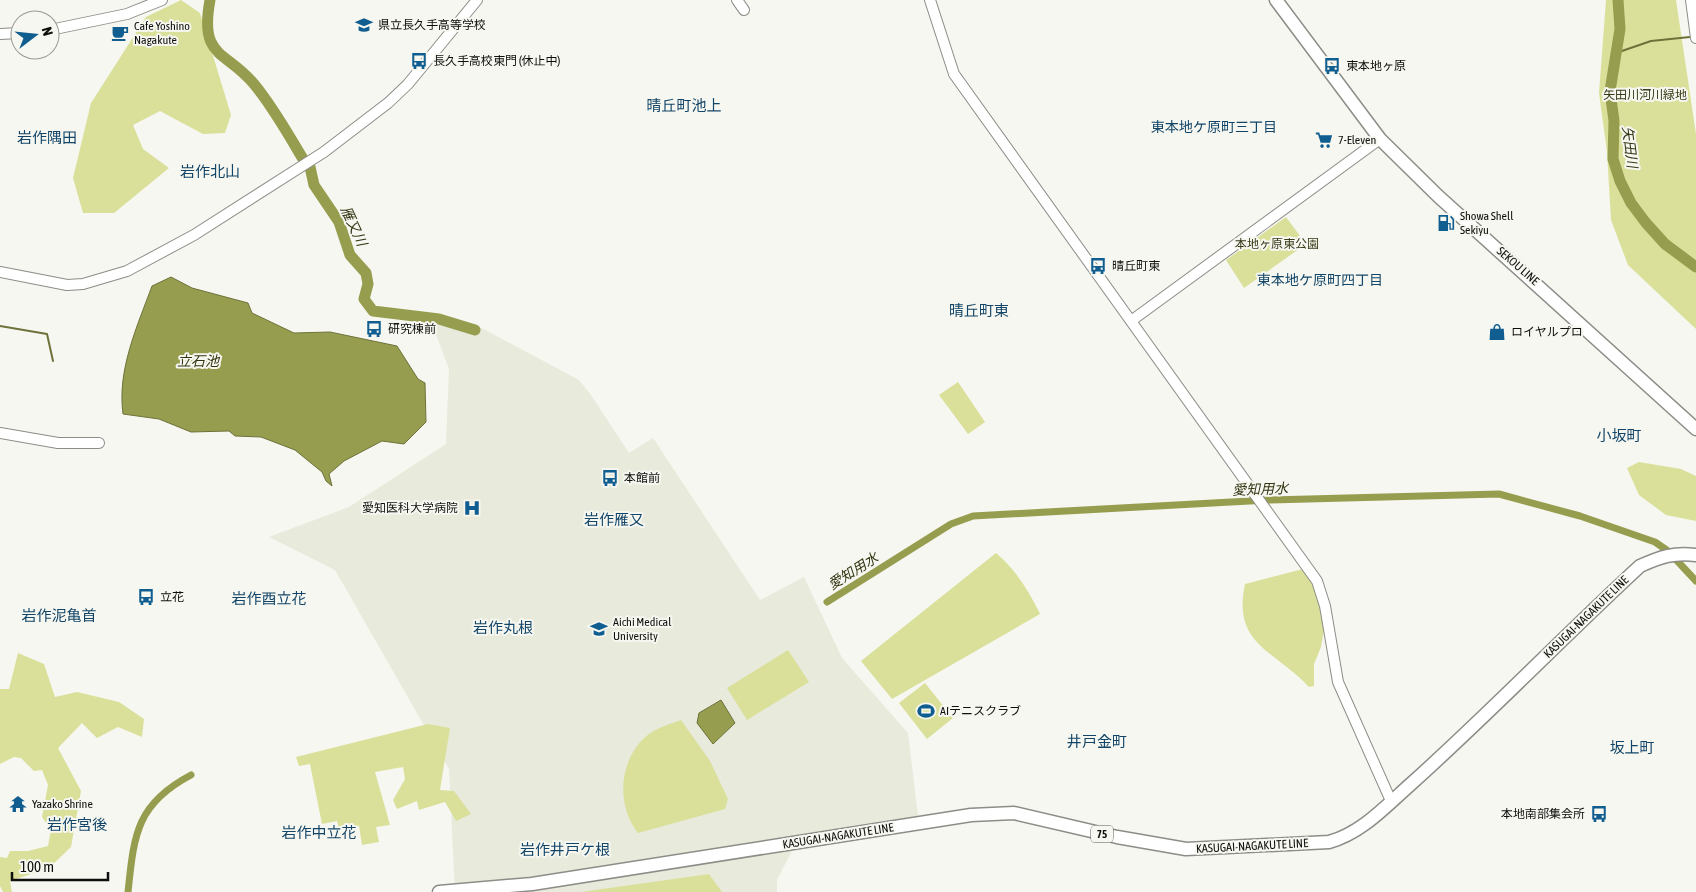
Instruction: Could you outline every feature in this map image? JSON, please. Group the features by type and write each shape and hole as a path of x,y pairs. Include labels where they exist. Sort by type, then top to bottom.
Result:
{"main road":[{"name":"SEKOU LINE","path":"1276,0 1380,139 1438,196 1552,296 1696,429"},
{"name":"KASUGAI-NAGAKUTE LINE","path":"439,892 532,884 971,815 1014,813 1109,835 1186,849 1330,842 1354,832 1434,763 1640,566 1663,556 1682,553 1696,554"}],"street":[{"path":"60,28 127,14 162,0"},
{"path":"0,272 67,285 83,284 127,271 194,235 316,158 388,103 408,84 476,0"},
{"path":"737,0 744,10"},
{"path":"930,0 954,74 1266,508 1316,581 1325,606 1338,682 1391,801"},
{"path":"1691,0 1696,32"},
{"path":"1131,321 1380,139"},
{"path":"0,433 58,443 99,443"}],"shaded area":[{"name":"Aichi Medical University","path":"428,313 476,325 579,380 629,453 653,438 760,600 804,577 842,658 908,733 918,816 799,837 777,880 777,892 455,892 449,769 335,570 269,537 349,507 446,444 449,369"}],"green space":[{"path":"181,0 200,13 231,115 225,133 203,134 160,111 133,125 143,149 169,168 114,213 83,213 73,178 91,103 146,17"},
{"name":"矢田川河川緑地","path":"1606,0 1676,0 1696,134 1696,329 1628,265 1611,220 1607,152 1599,93"},
{"name":"本地ヶ原東公園","path":"1286,217 1306,244 1244,288 1226,260"},
{"path":"958,382 985,422 968,434 939,395"},
{"path":"1639,462 1681,469 1696,476 1696,521 1666,515 1639,495 1627,468"},
{"path":"996,553 1010,566 1021,581 1040,614 892,699 861,661"},
{"path":"1303,569 1313,582 1325,624 1321,647 1314,664 1314,686 1309,687 1259,644 1251,634 1245,621 1243,604 1245,584"},
{"path":"788,650 809,682 747,720 727,688"},
{"path":"18,653 44,664 55,697 77,692 119,702 144,719 142,737 118,727 97,738 82,723 58,748 81,791 71,847 49,868 10,881 12,892 3,892 0,886 0,857 7,858 10,851 28,851 48,846 51,830 42,817 48,785 42,770 34,771 21,758 14,757 0,764 0,689 9,689"},
{"name":"AIテニスクラブ","path":"925,683 953,718 927,739 899,703"},
{"path":"681,720 710,761 728,799 725,809 638,833 626,809 623,795 626,768 631,755 649,734"},
{"path":"428,724 450,728 440,790 454,791 471,814 456,821 445,802 419,810 417,801 397,809 393,800 405,779 403,767 375,772 390,825 376,827 379,842 362,845 359,826 339,829 337,821 322,824 310,764 299,766 296,757"},
{"path":"709,874 722,892 581,892"}],"water":[{"name":"立石池","path":"171,277 192,288 248,303 252,313 294,333 330,332 397,346 418,379 425,383 426,422 404,444 382,441 344,461 329,474 332,486 326,481 322,472 295,450 261,437 235,436 229,431 191,432 159,419 123,414 123,381 135,333 152,286"},
{"path":"721,700 735,723 713,744 697,723 699,713"}],"waterway":[{"name":"雁又川","path":"210,0 208,33 212,44 217,51 244,73 254,84 274,111 303,159"},
{"name":"矢田川","path":"1618,0 1620,29 1610,91 1614,121 1613,159 1620,181 1631,203 1646,223 1665,244 1696,267"},
{"path":"1616,53 1651,41 1690,37"},
{"name":"雁又川","path":"310,167 314,185 339,222 350,255 366,273 368,284 364,299 373,311 439,319 475,330"},
{"path":"0,326 47,334 53,361"},
{"name":"愛知用水","path":"827,602 951,524 973,516 1268,500 1499,494 1580,516 1655,542 1668,551 1696,581"},
{"name":"愛知用水","path":"128,892 136,838 141,823 148,810 159,798 173,786 191,775"}],"place":[{"name":"県立長久手高等学校","path":"364,25"},
{"name":"Cafe Yoshino Nagakute","path":"120,33"},
{"name":"長久手高校東門 (休止中)","path":"419,61"},
{"name":"東本地ヶ原","path":"1332,66"},
{"name":"7-Eleven","path":"1324,140"},
{"name":"Showa Shell Sekiyu","path":"1446,223"},
{"name":"晴丘町東","path":"1098,266"},
{"name":"研究棟前","path":"374,329"},
{"name":"ロイヤルプロ","path":"1497,332"},
{"name":"本館前","path":"610,478"},
{"name":"愛知医科大学病院","path":"472,508"},
{"name":"立花","path":"146,597"},
{"name":"Aichi Medical University","path":"599,629"},
{"name":"AIテニスクラブ","path":"926,711"},
{"name":"Yazako Shrine","path":"18,804"},
{"name":"本地南部集会所","path":"1599,814"}],"district":[{"name":"晴丘町池上","path":"684,105"},
{"name":"東本地ケ原町三丁目","path":"1214,127"},
{"name":"岩作隅田","path":"47,137"},
{"name":"岩作北山","path":"210,171"},
{"name":"東本地ケ原町四丁目","path":"1320,280"},
{"name":"晴丘町東","path":"979,310"},
{"name":"小坂町","path":"1619,435"},
{"name":"岩作雁又","path":"614,519"},
{"name":"岩作酉立花","path":"269,598"},
{"name":"岩作泥亀首","path":"59,615"},
{"name":"岩作丸根","path":"503,627"},
{"name":"井戸金町","path":"1097,741"},
{"name":"坂上町","path":"1632,747"},
{"name":"岩作宮後","path":"77,824"},
{"name":"岩作中立花","path":"319,832"},
{"name":"岩作井戸ケ根","path":"565,849"}]}
